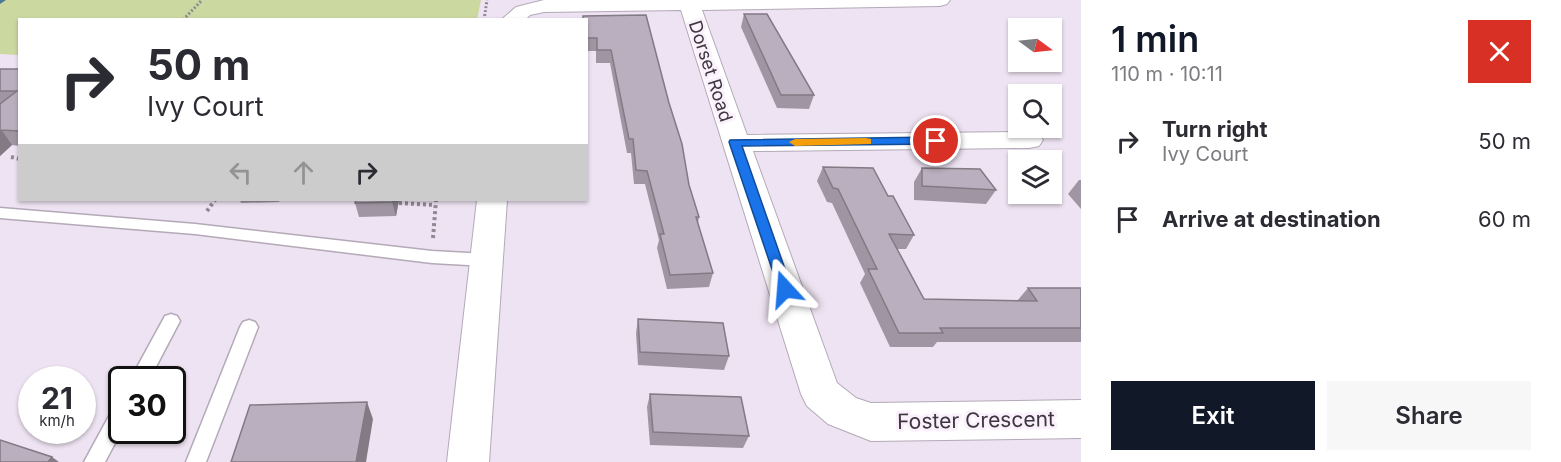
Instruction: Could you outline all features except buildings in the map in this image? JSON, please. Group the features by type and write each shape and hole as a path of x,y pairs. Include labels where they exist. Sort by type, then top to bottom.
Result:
{"street":[{"path":"514,18 523,11 544,6 689,2 940,0"},
{"name":"Dorset Road","path":"689,2 821,394 835,407 871,422"},
{"path":"735,142 1029,140"},
{"path":"468,462 492,201"},
{"name":"Foster Crescent","path":"871,422 1081,419"}],"lane":[{"path":"0,213 195,230 432,257 486,260"},
{"path":"147,366 171,321"},
{"path":"196,462 249,327"},
{"path":"94,462 108,436"}],"path":[{"path":"185,18 202,0"},
{"path":"484,18 487,0"},
{"path":"11,157 18,159"},
{"path":"399,203 436,202 432,257"}],"green space":[{"path":"0,0 481,0 477,18 18,18 18,55 0,54"}],"slow traffic":[{"path":"795,142 866,142"}],"route":[{"path":"785,289 735,142 936,141"}]}
